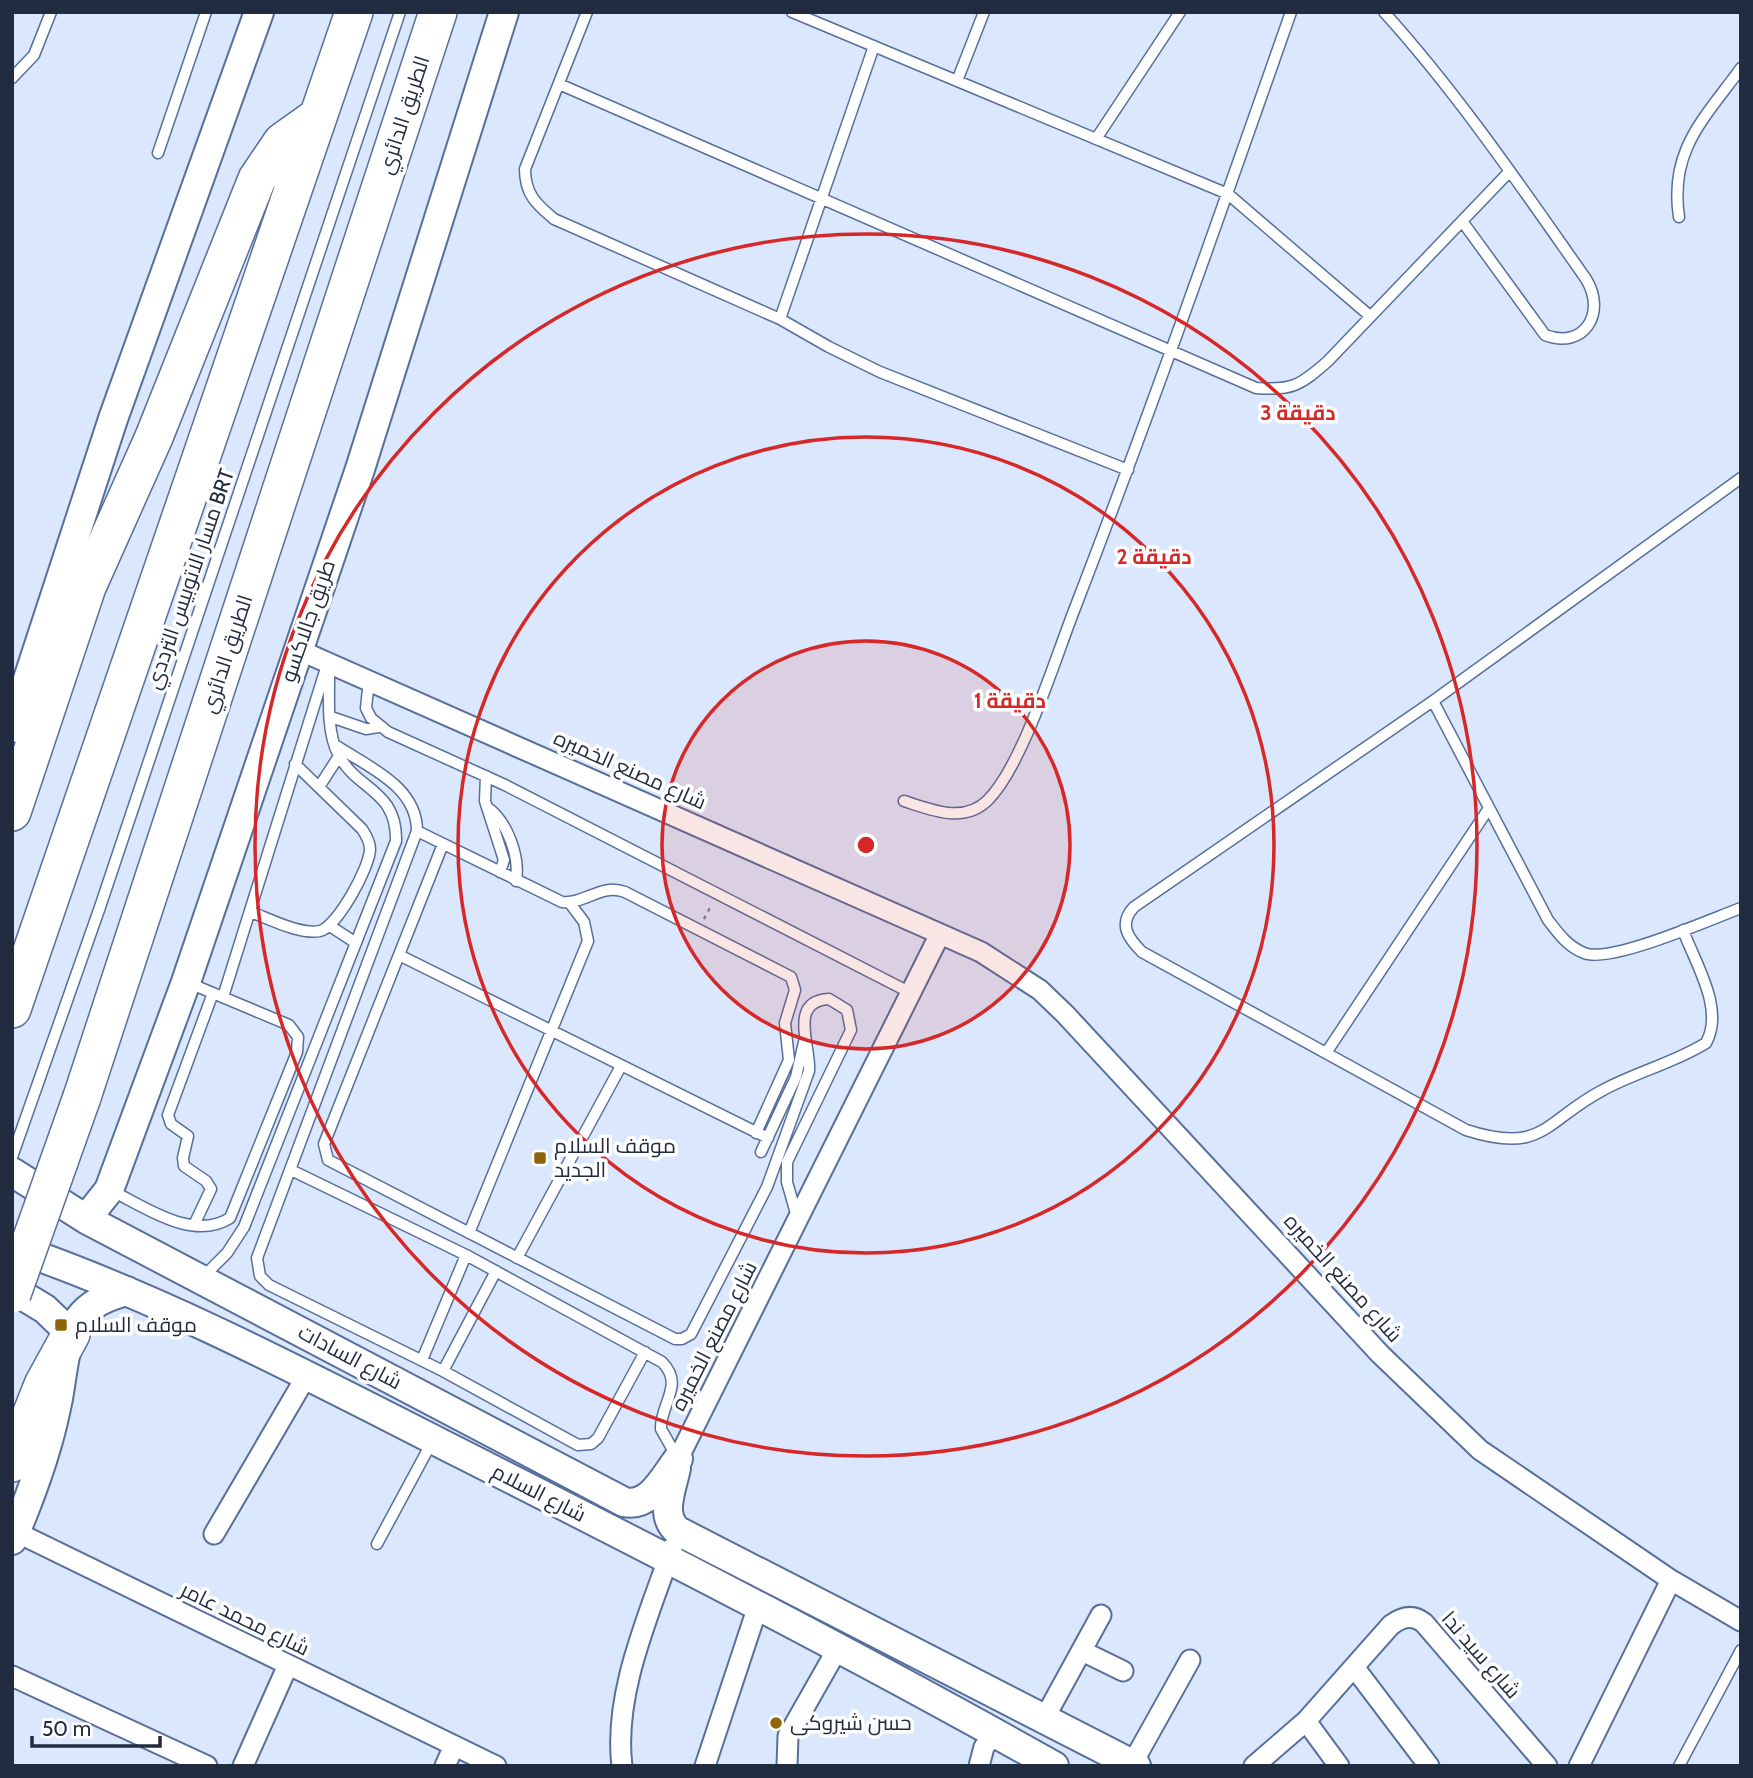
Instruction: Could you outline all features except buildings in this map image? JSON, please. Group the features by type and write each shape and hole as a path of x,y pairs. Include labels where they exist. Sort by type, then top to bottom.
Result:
{"highway":[{"path":"12,1009 354,12"},
{"name":"الطريق الدائري","path":"12,1292 82,1097 438,12"},
{"path":"12,812 87,587 154,437 257,179 282,142 317,117"},
{"path":"12,1463 43,1385 71,1334"}],"street":[{"path":"12,728 113,419 259,12"},
{"name":"طريق جالاكسو","path":"86,1219 109,1190 186,982 360,469 504,12"},
{"name":"شارع مصنع الخميره","path":"299,650 940,934 1011,969 1065,1014 1381,1354 1480,1450 1671,1580 1741,1621"},
{"name":"شارع مصنع الخميره","path":"678,1459 940,934"},
{"name":"شارع السادات","path":"12,1172 86,1219 630,1503 641,1502 650,1495 678,1459"},
{"name":"شارع السلام","path":"12,1247 127,1292 306,1375 758,1606 1054,1766"},
{"path":"12,1292 44,1309 71,1334"},
{"path":"14,1536 49,1439 71,1334 80,1317 93,1304 127,1292"},
{"path":"214,1534 306,1375"},
{"path":"480,1463 500,1464 540,1458"},
{"path":"678,1459 667,1511 670,1523 678,1531 1134,1765 1190,1660"},
{"path":"622,1766 622,1719 630,1682 678,1531"},
{"name":"شارع محمد عامر","path":"14,1536 496,1766"},
{"path":"1579,1766 1671,1580"},
{"path":"705,1766 758,1606"},
{"path":"1044,1719 1101,1615"},
{"name":"شارع سيد ندا","path":"1254,1766 1306,1721 1391,1625 1399,1619 1417,1618 1547,1766"},
{"path":"787,1766 785,1753 788,1736 838,1648"},
{"path":"1082,1651 1123,1671"},
{"path":"243,1766 288,1665"},
{"path":"1354,1667 1429,1766"},
{"path":"12,1676 207,1766"},
{"path":"1306,1721 1339,1766"},
{"path":"979,1766 984,1747 995,1733"},
{"path":"444,1766 454,1746"}],"lane":[{"path":"12,78 34,54 51,12"},
{"path":"158,153 206,12"},
{"name":"مسار الاتوبيس الترددي BRT","path":"12,1157 100,907 400,12"},
{"path":"587,12 526,169 525,187 535,203 554,219 780,319 880,372 1128,470"},
{"path":"792,12 1227,194 1370,316"},
{"path":"957,81 984,12"},
{"path":"1096,139 1180,12"},
{"path":"904,801 939,812 967,814 988,800 1027,730 1128,470 1291,12"},
{"path":"1384,12 1418,50 1510,171 1594,292 1596,305 1591,321 1574,337 1560,341 1545,335 1462,221"},
{"path":"780,319 874,46"},
{"path":"1679,217 1677,181 1686,145 1741,68"},
{"path":"559,84 1256,388 1283,391 1305,382 1510,171"},
{"path":"1683,930 1713,1011 1714,1029 1706,1043 1601,1091 1556,1125 1515,1139 1491,1138 1466,1130 1142,952 1126,931 1125,920 1134,907 1433,701 1741,478"},
{"path":"201,1279 228,1253 244,1227 396,841 395,824 385,800 339,756 331,716 328,661"},
{"path":"194,1225 211,1192 210,1186 184,1166 188,1136 171,1124 167,1115 251,912 328,661"},
{"path":"369,679 366,708 378,726"},
{"path":"1433,701 1548,920 1567,944 1587,955 1610,955 1741,908"},
{"path":"331,716 358,727 378,726 486,776 911,993"},
{"path":"335,745 402,791 413,807 417,831 257,1258 260,1276 269,1285 422,1360 574,1443 586,1446 598,1438 645,1352"},
{"path":"319,787 339,756"},
{"path":"251,912 307,931 318,931 330,926 340,915 370,849 362,829 295,764"},
{"path":"486,776 486,807 502,853 500,872"},
{"path":"486,807 505,830 515,857 516,881"},
{"path":"1326,1053 1489,808"},
{"path":"417,831 516,881 569,902 584,922 588,941 469,1233"},
{"path":"443,844 324,1144 325,1154 334,1164 675,1339 687,1338 767,1187 794,1097"},
{"path":"569,902 604,889 618,889 787,974 794,981 795,990 785,1023 789,1060 757,1133"},
{"path":"330,926 356,943"},
{"path":"399,955 768,1138"},
{"path":"109,1190 169,1219 194,1225 223,1223 235,1212 299,1045 289,1025 186,982"},
{"path":"761,1152 809,1071 805,1013 814,1002 829,999 847,1010 850,1030 787,1162 786,1182 797,1220"},
{"path":"517,1258 621,1066"},
{"path":"291,1170 466,1255 645,1352 667,1367 672,1379 672,1392 661,1422 663,1436 678,1459"},
{"path":"422,1360 466,1255"},
{"path":"443,1371 496,1271"},
{"path":"377,1544 433,1439"},
{"path":"1679,1766 1741,1650"}],"path":[{"path":"698,929 718,894"}],"place":[{"name":"موقف السلام الجديد","path":"540,1158"},
{"name":"موقف السلام","path":"61,1325"},
{"name":"حسن شيروكى","path":"776,1723"}]}
